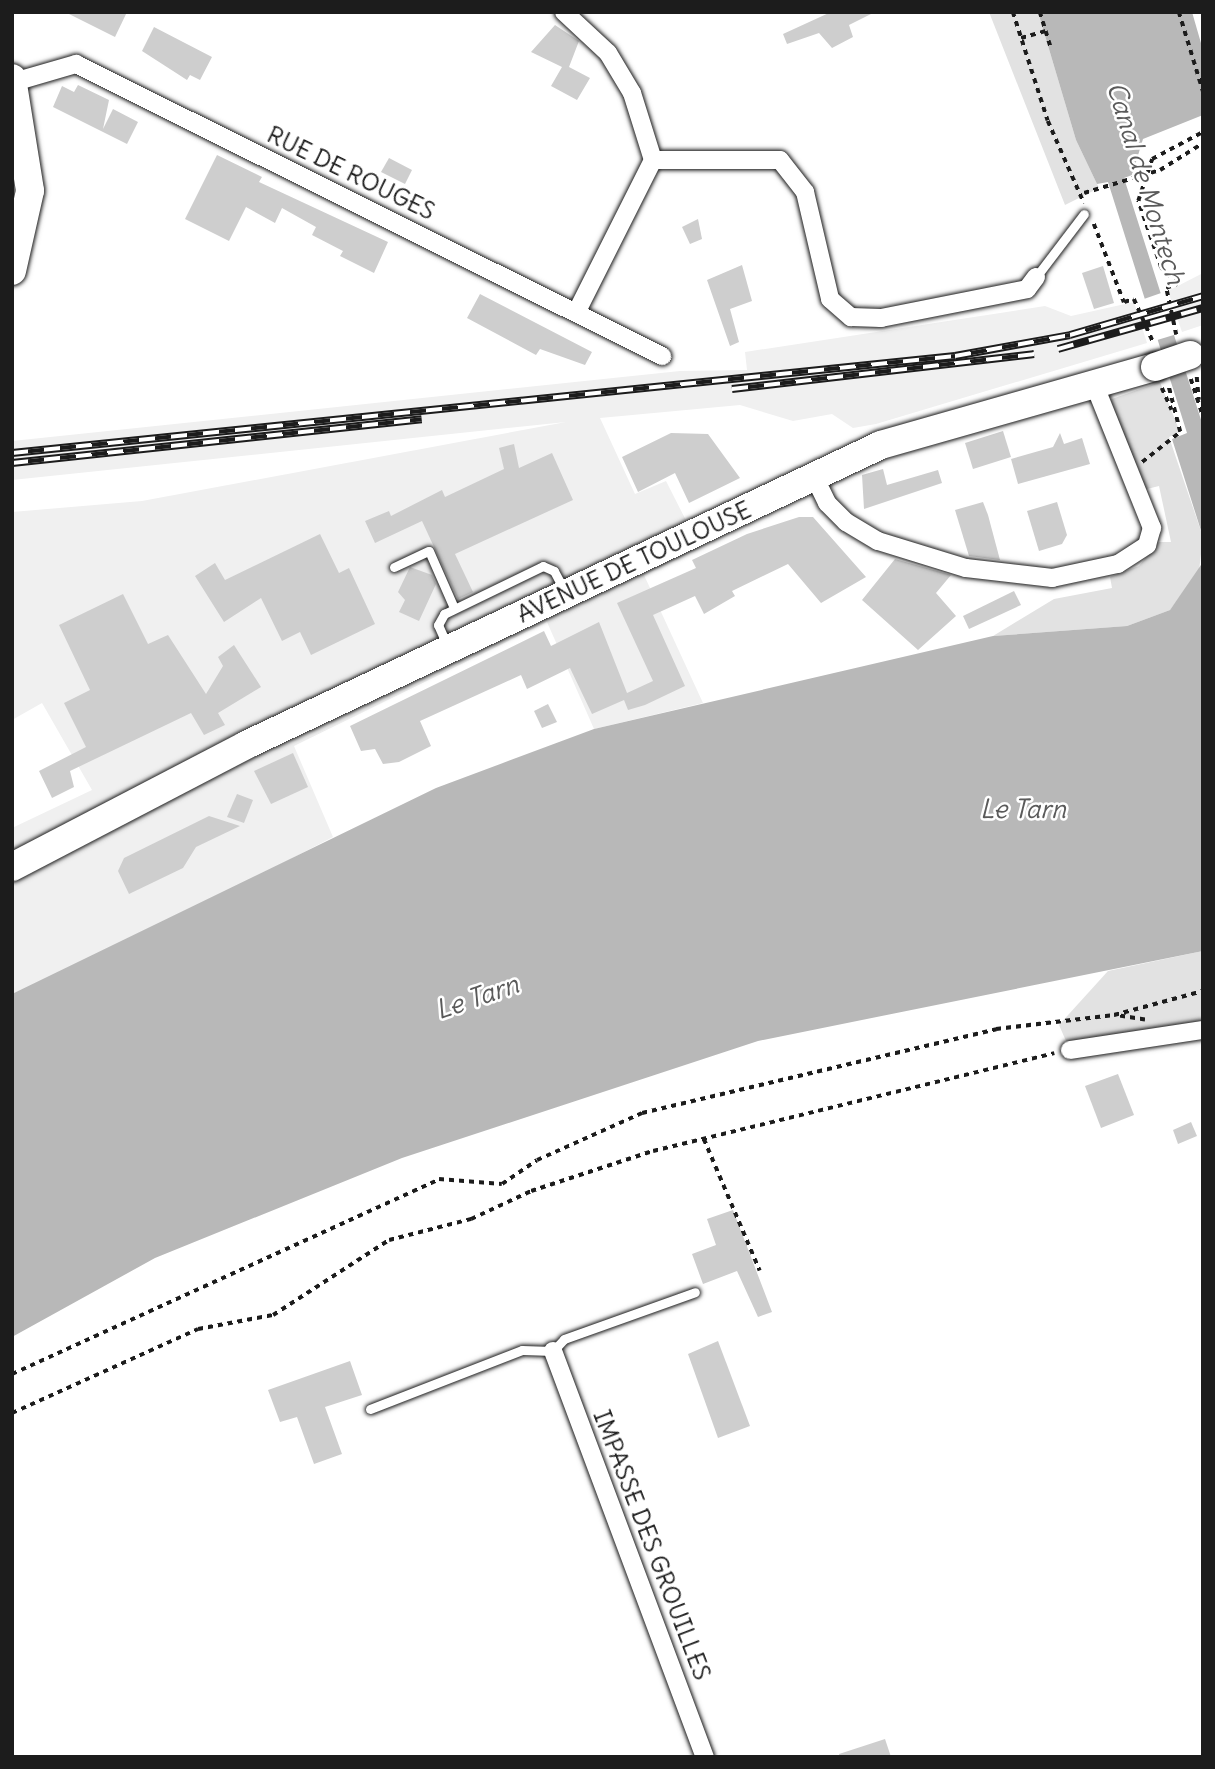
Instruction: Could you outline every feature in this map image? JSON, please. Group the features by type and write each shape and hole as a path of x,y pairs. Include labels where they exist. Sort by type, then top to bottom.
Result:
{"main road":[{"path":"12,271 30,191 13,80"},
{"name":"AVENUE DE TOULOUSE","path":"12,867 84,824 881,444 1094,384 1158,362 1194,359"},
{"name":"AVENUE DE TOULOUSE","path":"12,850 84,824"}],"street":[{"path":"564,12 608,53 632,93 653,160 576,313"},
{"name":"RUE DE ROUGES","path":"13,80 76,64 662,356"},
{"path":"653,160 780,160 805,192 830,299 851,317 881,318 1027,289 1036,277"},
{"path":"814,476 827,503 878,541 965,568 1052,578 1118,564 1147,545 1152,528 1132,472 1094,384"},
{"path":"1070,1050 1203,1030"},
{"name":"IMPASSE DES GROUILLES","path":"553,1351 705,1757"}],"lane":[{"path":"1036,277 1084,214"},
{"path":"394,567 429,551 454,608"},
{"path":"449,649 438,625 454,608 543,566 554,570 566,594"},
{"path":"370,1409 522,1350 553,1351 564,1339 695,1292"}],"path":[{"path":"1013,12 1048,121 1084,193 1084,214 1102,233 1124,302 1134,299 1180,432 1132,472"},
{"path":"1040,12 1051,49"},
{"path":"1179,12 1203,91"},
{"path":"1021,38 1046,31"},
{"path":"1175,331 1180,329 1166,288 1177,284 1161,268 1138,201 1147,173 1166,148 1203,132"},
{"path":"1084,193 1147,173 1203,144"},
{"path":"1194,359 1203,415"},
{"path":"1199,403 1200,388"},
{"path":"1168,405 1174,412"},
{"path":"12,1374 439,1179 502,1184 537,1160 642,1113 996,1029 1114,1015 1203,991"},
{"path":"1114,1015 1152,1021"},
{"path":"12,1413 198,1329 273,1315 389,1240 471,1219 531,1191 704,1139 1070,1050"},
{"path":"704,1139 760,1271"}],"shaded area":[{"path":"989,12 1038,12 1076,140 1099,188 1065,205"},
{"path":"1203,273 1203,325 1182,332 1168,291"},
{"path":"1134,302 1147,343 876,424 853,428 832,414 793,421 740,405 600,418 635,494 666,481 700,548 644,575 703,703 594,729 547,622 294,746 333,837 127,944 12,994 12,828 92,790 42,703 12,720 12,512 142,501 566,422 12,480 12,441 680,371 747,370 745,352 1045,306 1071,316"},
{"path":"1160,382 1180,432 1169,437 1203,537 1199,571 1170,610 1127,626 993,636 1054,599 1112,588 1110,577 1139,566 1159,542 1171,542 1159,486 1143,490 1109,400"},
{"path":"1203,951 1203,1030 1070,1050 1059,1025 1108,971"}],"water":[{"path":"1038,12 1192,12 1203,50 1203,115 1143,139 1132,175 1124,178 1203,426 1203,537 1172,439 1187,433 1108,182 1097,184 1076,140"},
{"name":"Le Tarn","path":"1203,562 1203,951 758,1041 402,1158 155,1258 12,1337 12,994 436,788 594,729 993,636 1127,626 1170,610"}],"pier":[{"path":"1164,292 1177,334 1154,341 1141,300"}],"building":[{"path":"65,12 127,12 115,37"},
{"path":"831,12 875,12 849,25 853,37 832,48 819,33 787,44 783,34"},
{"path":"555,25 579,41 569,67 590,78 577,100 551,86 562,67 531,52"},
{"path":"154,27 212,57 200,80 190,75 187,80 142,51"},
{"path":"78,85 109,100 103,129 113,109 138,122 127,144 53,107 62,86 74,92"},
{"path":"217,155 262,177 259,182 388,242 374,273 340,256 343,251 312,235 316,227 282,208 275,223 246,207 229,241 185,219"},
{"path":"389,158 412,170 405,184 381,172"},
{"path":"698,219 702,239 690,244 682,227"},
{"path":"742,265 752,301 730,309 739,342 730,346 707,280"},
{"path":"1103,266 1114,303 1094,309 1082,273"},
{"path":"480,294 592,352 585,365 540,349 536,355 467,318"},
{"path":"1003,431 1011,457 973,469 965,443"},
{"path":"671,433 708,434 740,478 689,503 675,473 638,492 622,457"},
{"path":"1060,433 1064,444 1082,438 1090,464 1018,484 1011,459 1053,447"},
{"path":"514,444 519,468 552,453 573,500 455,554 473,592 458,599 422,521 375,543 365,521 389,511 391,516 442,490 445,497 504,469 499,448"},
{"path":"883,469 887,485 938,470 942,483 864,509 862,475"},
{"path":"983,502 1000,560 969,556 955,510"},
{"path":"1057,502 1067,535 1062,544 1039,551 1027,511"},
{"path":"799,517 813,517 866,577 821,603 788,564 732,591 735,596 704,614 695,596 653,615 685,686 645,705 628,710 624,700 592,714 570,668 527,689 521,675 420,721 431,746 399,762 383,764 375,749 361,751 350,726 544,631 551,646 599,622 627,693 653,681 617,603 696,568 692,560 747,534"},
{"path":"320,534 339,573 349,568 375,624 311,655 300,632 282,641 261,598 224,622 195,576 215,563 225,580"},
{"path":"895,559 951,575 936,593 956,616 918,650 862,600"},
{"path":"410,567 432,575 436,584 419,621 399,612 405,600 398,592"},
{"path":"1014,591 1021,605 969,629 963,616"},
{"path":"123,594 148,644 168,635 206,694 223,666 218,657 234,645 261,687 218,713 225,725 204,735 191,713 70,771 74,787 52,798 39,771 86,747 64,703 90,690 59,625"},
{"path":"548,704 557,722 542,728 534,711"},
{"path":"293,753 308,787 271,804 254,771"},
{"path":"237,794 253,800 244,823 227,817"},
{"path":"209,816 240,826 196,847 183,868 129,894 118,871 124,858"},
{"path":"1118,1074 1134,1115 1101,1128 1085,1086"},
{"path":"1191,1122 1197,1136 1178,1144 1173,1130"},
{"path":"733,1210 772,1312 758,1317 737,1271 703,1284 692,1254 716,1245 707,1219"},
{"path":"718,1341 750,1426 718,1438 688,1354"},
{"path":"350,1361 362,1395 325,1407 342,1454 314,1464 297,1417 280,1422 268,1390"},
{"path":"885,1739 891,1757 840,1757 839,1754"}],"railway":[{"path":"12,453 955,356 1070,335 1203,296"},
{"path":"1058,349 1203,308"},
{"path":"732,389 1034,354"},
{"path":"12,463 422,419"}],"water label":[{"name":"Canal de Montech","path":"1146,183"}]}
